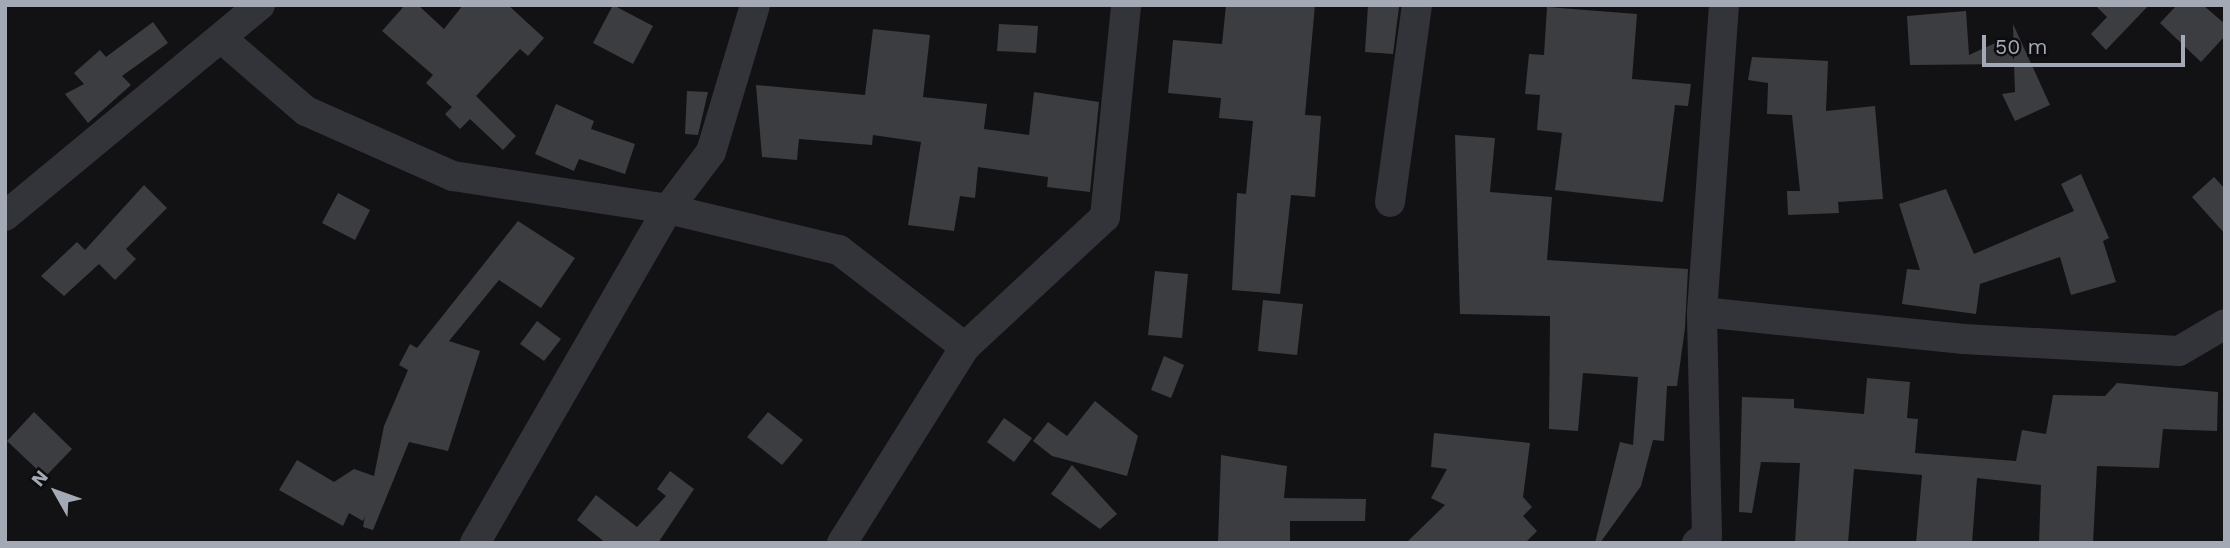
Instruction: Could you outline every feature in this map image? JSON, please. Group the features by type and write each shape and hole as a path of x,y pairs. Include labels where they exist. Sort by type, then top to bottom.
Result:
{"street":[{"path":"5,216 260,5"},
{"path":"475,543 668,209 711,152 755,5"},
{"path":"842,543 965,347 1105,217 1126,5"},
{"path":"1390,202 1417,5"},
{"path":"1697,543 1707,536 1702,312 1724,5"},
{"path":"221,38 306,111 453,176 668,209 839,250 965,347"},
{"path":"1702,312 1964,340 2179,351 2225,324"}],"building":[{"path":"405,5 418,5 444,29 463,5 508,5 544,38 528,56 520,49 476,96 516,136 503,150 470,119 460,129 445,114 452,107 426,83 433,75 382,31"},
{"path":"613,5 653,26 633,64 593,43"},
{"path":"1226,5 1315,5 1305,115 1321,116 1315,197 1291,195 1280,294 1232,290 1237,193 1246,194 1253,121 1219,118 1221,98 1168,93 1173,40 1222,44"},
{"path":"1368,5 1399,7 1393,54 1365,52"},
{"path":"2095,5 2149,5 2106,50 2091,34 2107,17"},
{"path":"2177,5 2203,5 2225,24 2225,36 2201,62 2160,23"},
{"path":"1547,7 1637,14 1632,79 1691,84 1688,106 1675,105 1663,202 1555,190 1562,133 1537,130 1540,95 1525,94 1529,54 1544,55"},
{"path":"1966,11 1969,55 2004,39 2014,60 2013,24 2050,105 2015,121 2002,94 2015,92 2014,64 1910,65 1907,16"},
{"path":"153,22 168,43 122,76 131,85 88,123 65,94 84,84 74,73 100,50 106,57"},
{"path":"999,24 1038,26 1036,53 997,51"},
{"path":"873,29 930,35 923,97 987,104 984,129 1029,135 1034,92 1099,102 1090,192 1047,187 1048,177 978,167 975,198 960,196 954,231 908,225 921,142 873,135 872,145 799,139 797,160 762,157 756,85 865,95"},
{"path":"1752,57 1828,61 1826,111 1875,106 1883,199 1838,202 1839,213 1788,215 1787,191 1800,191 1792,115 1767,114 1768,83 1748,80"},
{"path":"687,91 708,92 698,135 685,134"},
{"path":"556,104 594,121 591,129 635,144 625,174 579,159 574,171 535,154"},
{"path":"1455,135 1495,138 1490,192 1552,197 1547,260 1688,269 1685,328 1677,386 1667,386 1664,441 1653,440 1641,486 1600,543 1595,543 1620,442 1633,445 1638,377 1583,373 1578,431 1549,429 1550,316 1460,314"},
{"path":"2081,174 2109,238 2103,241 2116,282 2071,295 2060,257 1980,284 1976,314 1902,304 1907,269 1920,270 1899,204 1946,189 1974,254 2074,211 2061,184"},
{"path":"2214,177 2225,189 2225,234 2192,197"},
{"path":"144,185 167,208 126,249 136,259 115,280 99,264 64,296 41,276 77,242 85,250"},
{"path":"338,193 370,210 355,240 322,223"},
{"path":"518,221 575,258 541,308 499,280 449,341 480,351 448,451 409,442 373,530 363,527 365,516 363,521 349,513 343,526 279,490 297,460 334,482 354,469 374,476 384,426 408,370 399,365 410,344 417,348"},
{"path":"1155,271 1188,274 1182,338 1148,335"},
{"path":"1263,300 1303,304 1297,355 1258,351"},
{"path":"537,321 561,339 544,361 520,344"},
{"path":"1164,356 1184,365 1171,398 1151,390"},
{"path":"1867,378 1910,382 1907,418 1918,419 1915,453 2016,461 2022,430 2046,434 2053,395 2105,396 2117,383 2218,392 2217,431 2163,429 2159,468 2097,466 2093,543 2039,543 2041,485 1977,478 1972,543 1916,543 1922,475 1854,469 1848,543 1795,543 1800,463 1761,462 1752,513 1739,512 1742,397 1794,399 1794,408 1864,414"},
{"path":"1095,401 1138,436 1127,476 1052,456 1033,441 1048,422 1067,436"},
{"path":"34,412 72,449 45,477 7,441"},
{"path":"768,412 803,440 782,465 747,437"},
{"path":"1004,418 1032,438 1014,462 987,442"},
{"path":"1434,433 1530,443 1523,497 1532,507 1523,516 1537,531 1525,543 1406,543 1445,505 1431,498 1447,469 1431,467"},
{"path":"1221,455 1287,466 1284,498 1366,499 1365,521 1290,521 1290,543 1218,543"},
{"path":"1072,465 1117,514 1100,529 1051,494"},
{"path":"670,471 694,489 658,543 606,543 577,520 596,495 637,527 666,496 657,489"}]}
